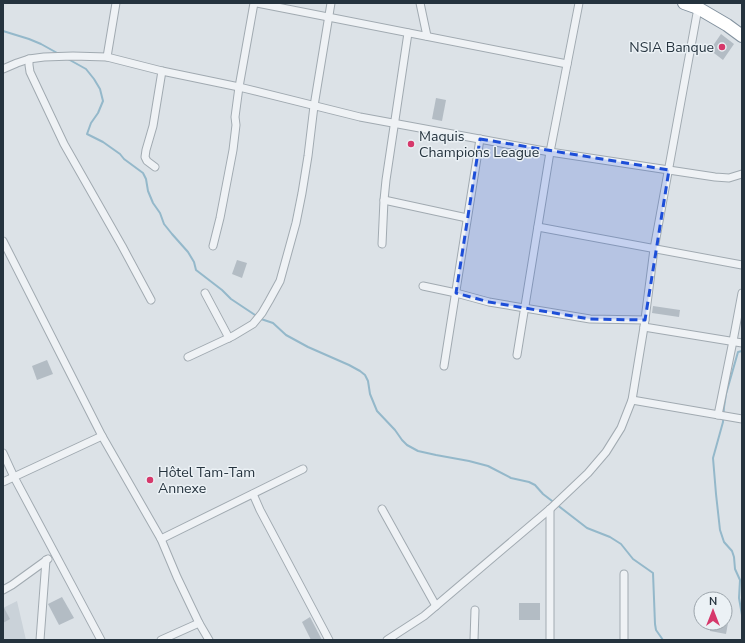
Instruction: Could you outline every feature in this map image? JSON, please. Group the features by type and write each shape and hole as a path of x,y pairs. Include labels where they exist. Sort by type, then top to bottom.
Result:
{"highway":[{"path":"684,3 698,8 727,25 742,36"}],"street":[{"path":"107,57 116,3"},
{"path":"213,246 233,150 239,87 254,3"},
{"path":"257,3 567,64"},
{"path":"188,357 229,338 253,324 262,313 280,281 296,223 303,185 331,3"},
{"path":"420,3 427,36"},
{"path":"517,355 550,152 579,3"},
{"path":"387,640 424,616 551,508 588,473 606,452 621,428 632,400 654,249 698,8"},
{"path":"382,244 384,200 408,33"},
{"path":"3,69 29,59 56,56 107,57 162,71 239,87 360,117 550,152 715,177 729,178 742,174"},
{"path":"29,59 30,72 64,144 122,246 150,300"},
{"path":"154,167 145,157 162,71"},
{"path":"444,366 480,139"},
{"path":"384,200 467,218"},
{"path":"538,227 742,265"},
{"path":"3,241 102,436 161,539 177,577 199,623 209,640"},
{"path":"423,286 489,302 590,319 644,323 742,343"},
{"path":"718,415 742,292"},
{"path":"205,293 229,338"},
{"path":"632,400 742,419"},
{"path":"3,482 102,436"},
{"path":"3,453 14,477 100,640"},
{"path":"161,539 303,469"},
{"path":"253,494 329,640"},
{"path":"550,640 551,508"},
{"path":"382,509 436,606"},
{"path":"3,590 55,555"},
{"path":"40,640 46,560"},
{"path":"624,574 624,640"},
{"path":"474,640 475,610"},
{"path":"161,640 199,623"}],"highlighted area":[{"path":"480,139 669,170 645,320 590,319 489,302 456,293"}],"shaded area":[{"path":"17,601 26,640 3,640 3,608"}],"building":[{"name":"NSIA Banque","path":"721,34 734,44 723,60 710,50"},
{"path":"436,98 446,100 442,121 432,119"},
{"path":"237,260 247,263 242,278 232,274"},
{"path":"653,306 680,310 679,317 652,313"},
{"path":"47,360 53,374 37,380 32,366"},
{"path":"62,597 74,618 59,625 48,604"},
{"path":"519,603 540,603 540,620 519,620"},
{"path":"3,606 10,619 3,623"},
{"path":"310,617 322,640 311,640 302,622"},
{"path":"710,631 727,631 726,634"}],"waterway":[{"path":"3,31 29,39 59,54"},
{"path":"68,59 86,69 100,89 103,101 87,134 103,142 143,173 146,179 148,191 164,224 188,252 194,262 196,270 231,299 261,319 273,323 286,335 308,347 349,365 365,375 368,381 370,394 377,411 407,445 418,451 488,466 511,478 529,482 535,485 543,494 587,528 610,537 621,544 633,559 653,573 655,624 656,630 663,640"},
{"path":"742,351 738,352 726,394 723,422 713,458 720,530 724,542 732,551 735,569 740,580 739,598 742,615"}],"place":[{"name":"NSIA Banque","path":"722,47"},
{"name":"Maquis Champions League","path":"411,144"},
{"name":"Hôtel Tam-Tam Annexe","path":"150,480"}]}
